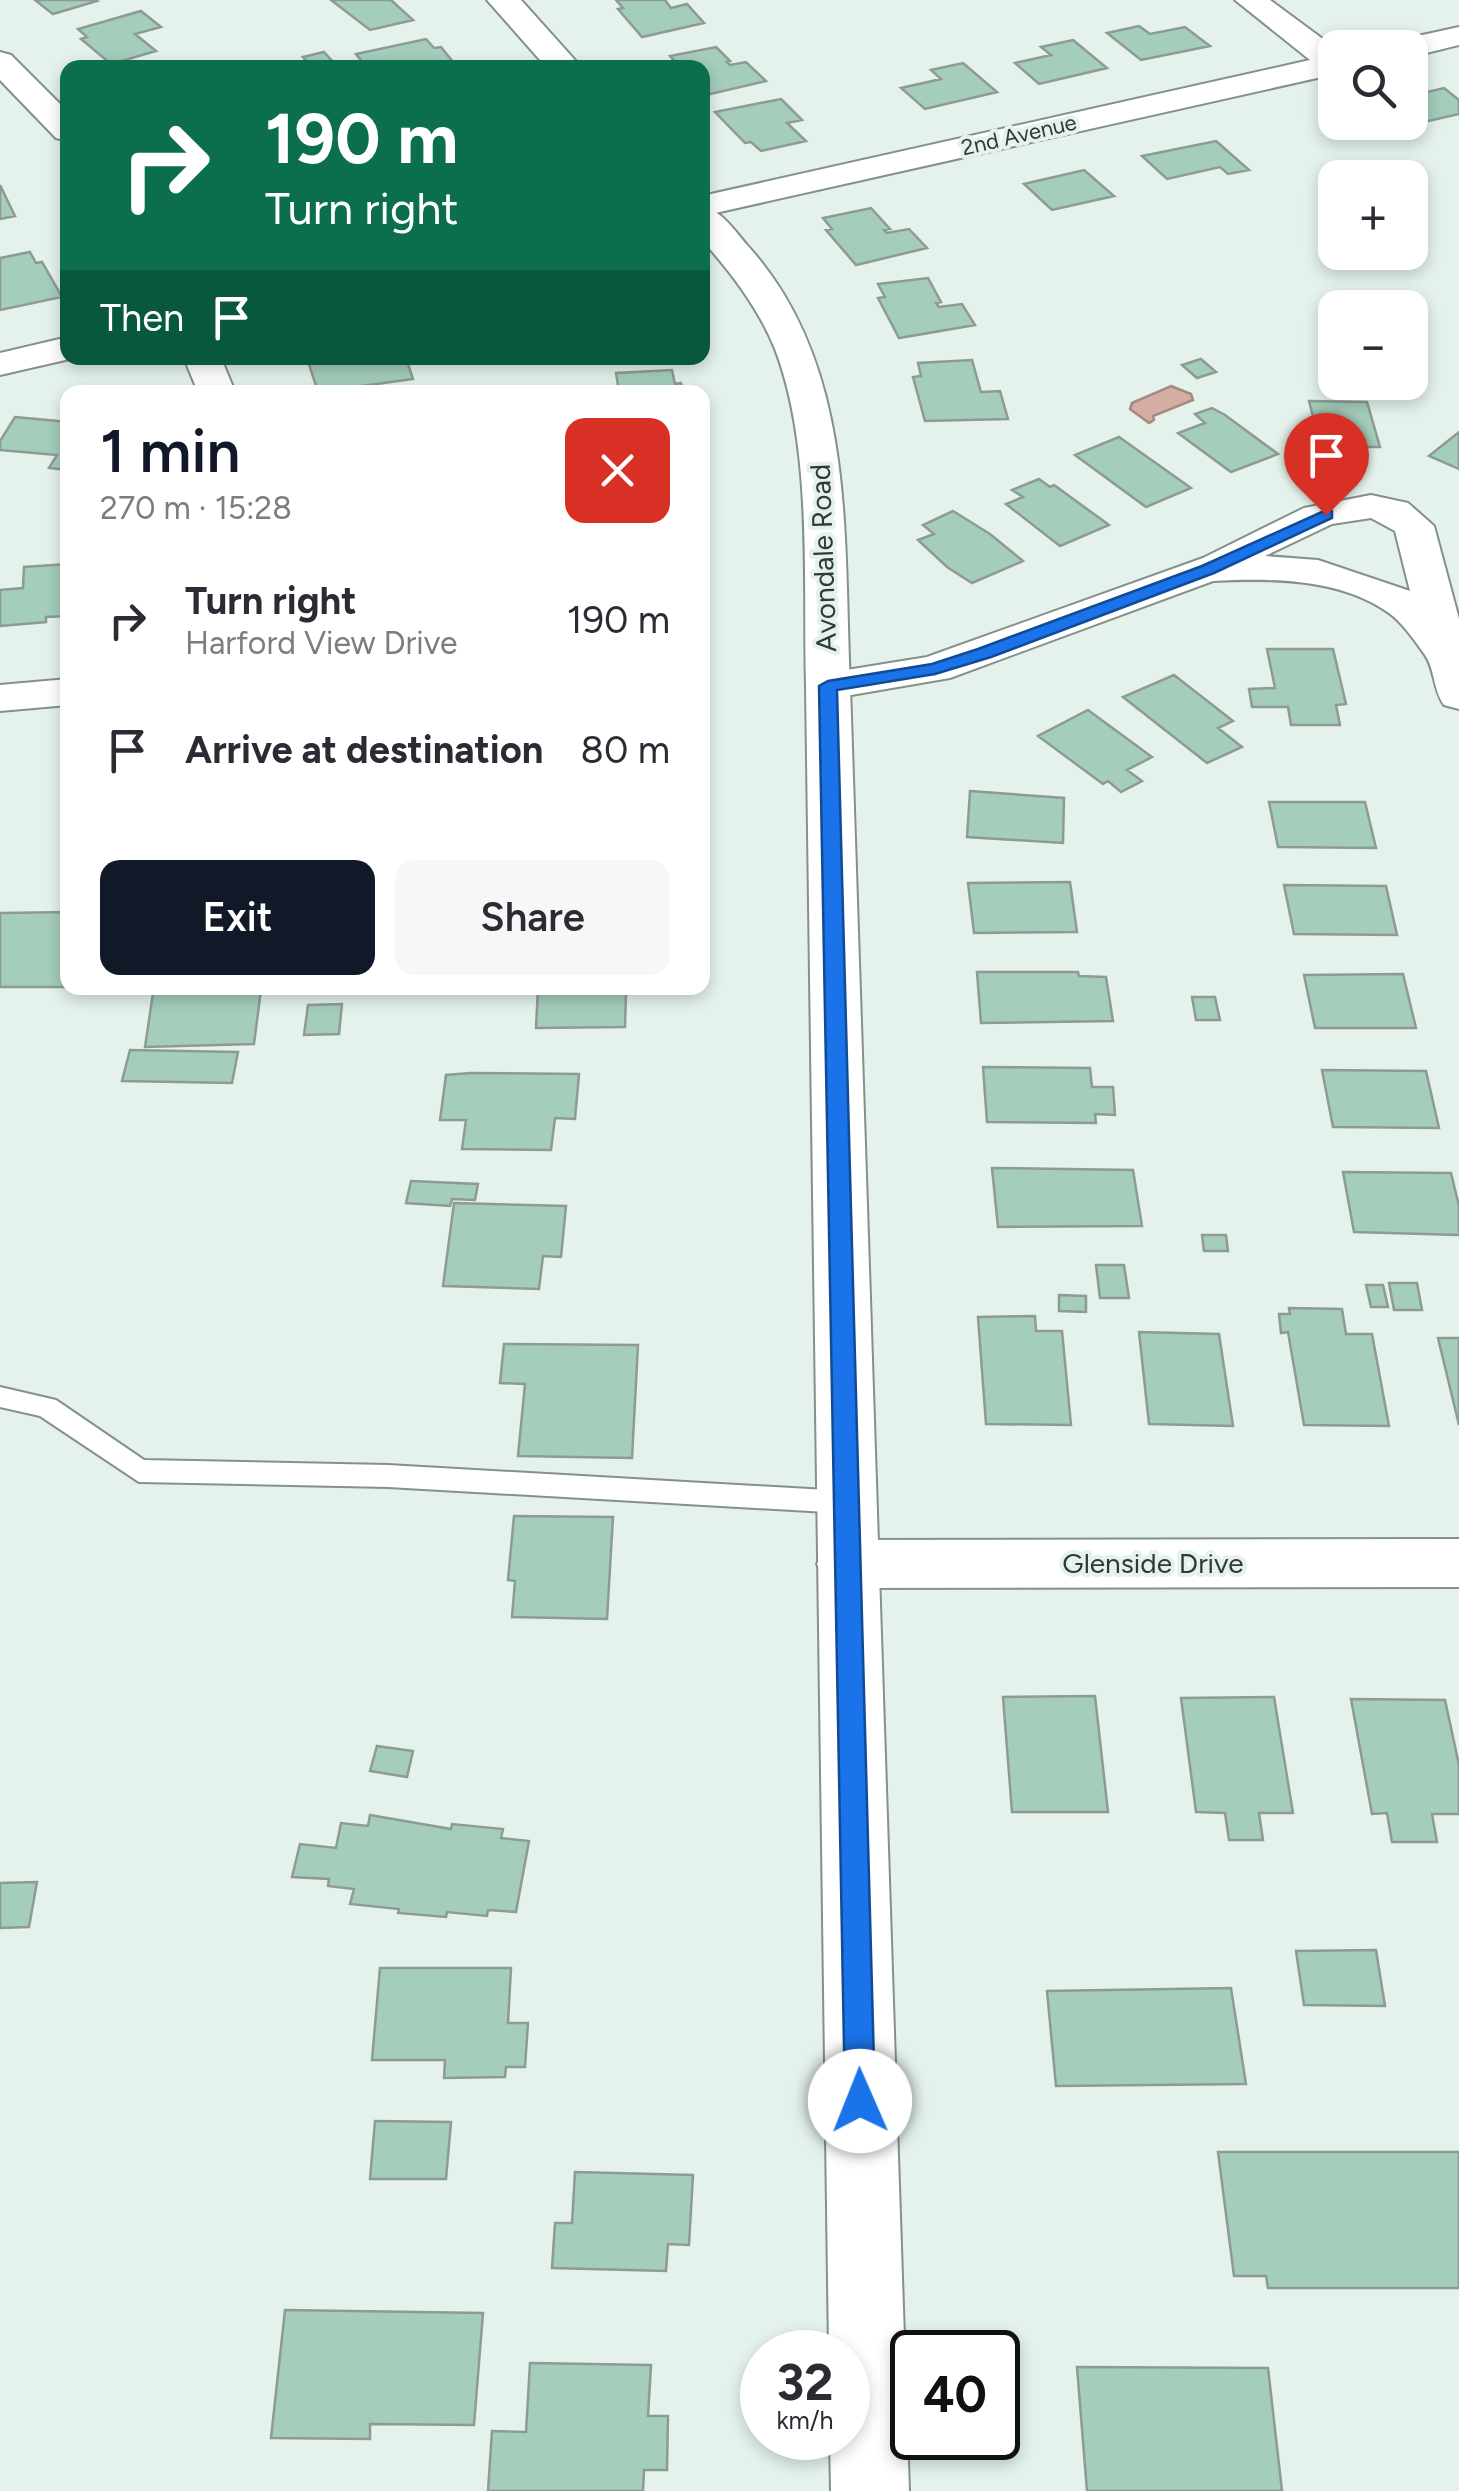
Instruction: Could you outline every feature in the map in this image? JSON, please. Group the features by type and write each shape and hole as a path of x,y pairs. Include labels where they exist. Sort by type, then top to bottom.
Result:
{"street":[{"path":"502,0 558,60"},
{"path":"1250,0 1318,50"},
{"path":"1428,43 1459,36"},
{"path":"0,62 60,122"},
{"name":"2nd Avenue","path":"710,204 1318,67"},
{"name":"Avondale Road","path":"710,226 745,265 793,346 808,392 818,448 828,686 870,2491"},
{"path":"0,364 60,350"},
{"path":"828,686 935,669 1208,569 1304,522 1348,507 1382,506 1402,513 1414,526 1454,676"},
{"path":"1208,569 1250,567 1318,572 1380,591 1406,605 1454,676"},
{"path":"0,698 60,693"},
{"name":"Glenside Drive","path":"846,1564 1459,1563"}],"lane":[{"path":"0,1397 47,1407 139,1471 388,1476 844,1502"}],"shaded area":[{"path":"1171,386 1191,394 1193,400 1153,416 1149,423 1130,409 1132,403"}],"building":[{"path":"35,0 95,0 97,1 53,14"},
{"path":"331,0 391,0 413,20 370,30"},
{"path":"616,0 665,0 671,8 687,4 704,23 642,37 618,9 623,8"},
{"path":"141,11 161,27 135,34 156,51 125,60 106,60 81,39 87,37 78,29"},
{"path":"1139,26 1150,34 1185,27 1210,46 1141,60 1107,33"},
{"path":"426,39 434,48 441,47 452,60 361,60 356,54"},
{"path":"1073,40 1107,68 1039,84 1015,63 1051,55 1041,47"},
{"path":"716,47 730,65 746,62 766,81 710,94 710,60 674,60 670,56"},
{"path":"324,52 331,60 305,60 303,57"},
{"path":"963,63 997,92 925,109 901,88 941,79 931,70"},
{"path":"1444,88 1459,100 1459,114 1428,121 1428,92"},
{"path":"781,99 802,120 787,123 806,141 761,151 751,142 745,143 715,112"},
{"path":"1216,141 1249,170 1228,174 1220,167 1167,179 1142,156"},
{"path":"1084,170 1114,196 1052,210 1024,184"},
{"path":"0,185 15,216 0,219"},
{"path":"871,208 890,229 884,230 887,233 909,229 927,248 856,265 826,230 832,229 823,218"},
{"path":"30,252 36,263 42,262 60,297 0,310 0,258"},
{"path":"928,278 941,302 936,303 939,307 962,304 975,325 899,338 878,298 885,297 878,284"},
{"path":"1201,359 1216,372 1197,378 1182,365"},
{"path":"972,360 981,392 1000,391 1008,419 925,421 913,377 921,376 918,363"},
{"path":"309,365 408,365 413,379 369,385 316,385"},
{"path":"672,370 675,384 681,385 618,385 616,373"},
{"path":"1309,401 1367,402 1380,447 1321,447"},
{"path":"1212,408 1278,454 1231,472 1178,433 1205,423 1195,414"},
{"path":"15,417 60,421 60,469 49,468 57,455 0,450 0,441"},
{"path":"1459,432 1459,469 1429,456"},
{"path":"1119,437 1191,488 1146,507 1075,455"},
{"path":"1039,479 1050,487 1054,485 1109,525 1060,546 1006,504 1023,497 1012,490"},
{"path":"953,511 1023,561 972,583 947,567 918,540 934,534 923,525"},
{"path":"60,565 60,616 46,617 46,622 0,626 0,590 23,588 24,567"},
{"path":"1267,649 1333,649 1346,704 1336,705 1340,725 1291,725 1288,707 1252,707 1249,689 1275,688"},
{"path":"1174,675 1233,721 1218,728 1242,747 1207,763 1123,697"},
{"path":"1088,710 1152,757 1127,770 1142,781 1121,792 1108,781 1103,784 1038,736"},
{"path":"970,791 1064,798 1063,843 967,837"},
{"path":"1269,802 1365,802 1376,848 1278,847"},
{"path":"1070,882 1077,932 974,933 968,883"},
{"path":"1284,885 1386,886 1397,935 1294,934"},
{"path":"60,912 60,987 0,987 0,913"},
{"path":"977,972 1078,972 1079,976 1106,977 1113,1021 981,1023"},
{"path":"1403,974 1416,1028 1315,1028 1304,975"},
{"path":"153,995 260,995 254,1044 145,1047"},
{"path":"538,995 626,995 625,1027 536,1028"},
{"path":"1192,997 1215,997 1220,1020 1196,1020"},
{"path":"342,1004 339,1034 304,1035 308,1005"},
{"path":"130,1050 238,1052 232,1083 122,1081"},
{"path":"983,1067 1090,1068 1092,1087 1113,1087 1115,1115 1095,1114 1096,1123 987,1122"},
{"path":"1322,1070 1426,1071 1439,1128 1333,1127"},
{"path":"579,1074 575,1119 555,1118 551,1150 462,1149 466,1120 440,1120 446,1075"},
{"path":"992,1168 1133,1170 1142,1226 998,1227"},
{"path":"1343,1172 1451,1173 1459,1206 1459,1235 1354,1232"},
{"path":"411,1181 478,1184 475,1200 452,1199 450,1206 406,1203"},
{"path":"454,1203 566,1206 561,1257 543,1256 539,1289 443,1286"},
{"path":"1202,1235 1226,1235 1228,1251 1204,1251"},
{"path":"1096,1265 1124,1265 1129,1298 1100,1298"},
{"path":"1389,1283 1417,1283 1422,1310 1394,1310"},
{"path":"1366,1285 1383,1285 1388,1307 1371,1307"},
{"path":"1059,1295 1086,1296 1086,1312 1059,1311"},
{"path":"1289,1308 1342,1309 1346,1334 1372,1334 1389,1426 1304,1425 1288,1332 1281,1333 1279,1314 1290,1314"},
{"path":"1035,1316 1036,1331 1062,1331 1071,1425 986,1424 978,1317"},
{"path":"1139,1332 1219,1334 1233,1426 1149,1424"},
{"path":"1438,1338 1459,1338 1459,1425"},
{"path":"504,1344 638,1345 632,1458 518,1456 525,1384 500,1383"},
{"path":"514,1516 613,1517 607,1619 512,1617 515,1581 508,1580"},
{"path":"1095,1696 1108,1812 1012,1812 1003,1697"},
{"path":"1274,1697 1293,1813 1259,1813 1263,1840 1229,1840 1225,1813 1196,1812 1181,1698"},
{"path":"1351,1699 1445,1700 1459,1765 1459,1814 1432,1814 1437,1842 1392,1842 1387,1813 1372,1814"},
{"path":"377,1746 413,1751 407,1777 370,1771"},
{"path":"370,1815 451,1829 452,1824 503,1829 501,1838 529,1841 516,1912 488,1910 487,1916 447,1912 446,1917 398,1913 399,1909 350,1904 354,1889 328,1886 329,1879 292,1877 300,1844 336,1848 341,1823 368,1826"},
{"path":"37,1882 29,1927 0,1928 0,1883"},
{"path":"1376,1950 1385,2006 1304,2005 1296,1951"},
{"path":"380,1968 511,1968 508,2023 528,2023 525,2067 506,2067 505,2077 444,2078 445,2060 372,2060"},
{"path":"1231,1988 1246,2084 1056,2086 1047,1991"},
{"path":"375,2121 451,2122 446,2179 370,2179"},
{"path":"1218,2152 1459,2152 1459,2288 1268,2288 1266,2276 1234,2276"},
{"path":"575,2172 693,2175 689,2245 668,2244 666,2271 552,2268 555,2223 572,2223"},
{"path":"285,2310 483,2313 474,2425 370,2424 370,2439 271,2438"},
{"path":"530,2363 651,2365 648,2416 668,2416 667,2470 644,2470 643,2491 488,2491 492,2431 526,2432"},
{"path":"1077,2367 1268,2368 1282,2491 1087,2491"}],"route":[{"path":"860,2101 828,686 935,669 985,653 1208,569 1326,515"}]}
